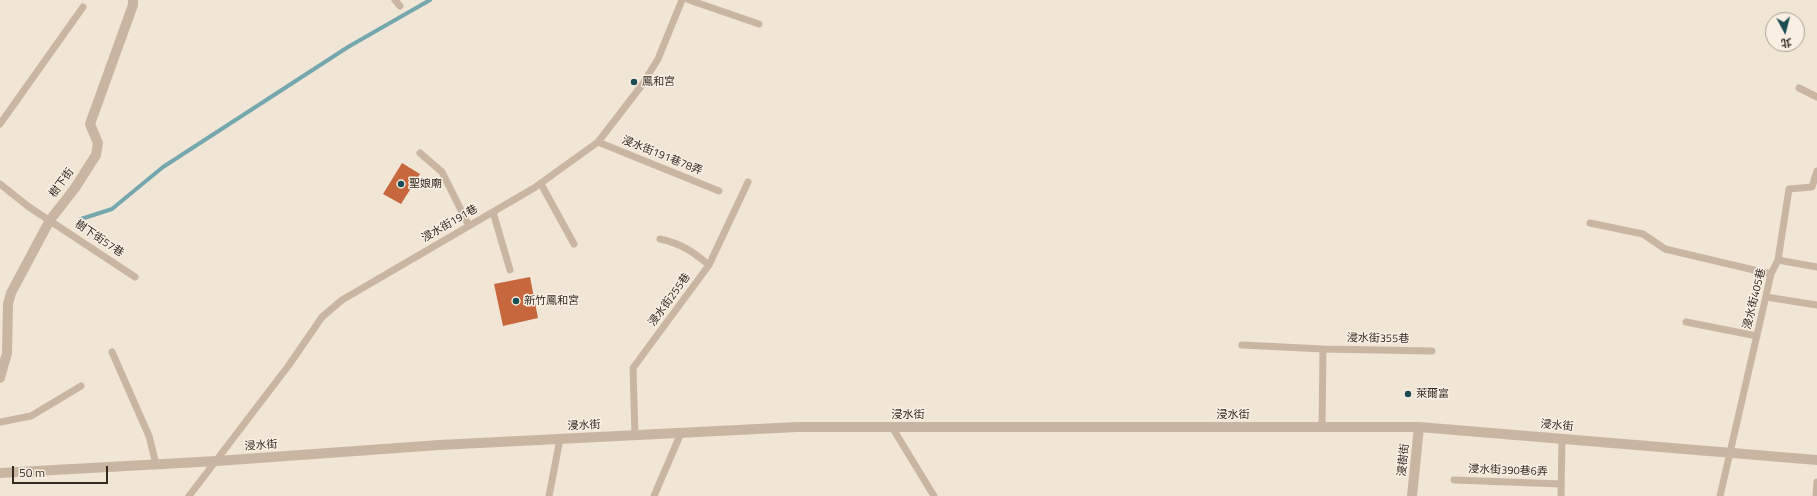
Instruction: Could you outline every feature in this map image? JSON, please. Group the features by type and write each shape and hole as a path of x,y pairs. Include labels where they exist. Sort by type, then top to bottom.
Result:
{"street":[{"name":"樹下街","path":"0,378 7,353 8,304 11,293 50,220 75,188 96,155 98,143 90,124 133,5 133,0"},
{"name":"浸水街","path":"0,473 217,461 439,445 797,427 1419,427 1817,460"},
{"name":"浸樹街","path":"1412,496 1419,427"}],"lane":[{"name":"浸水街191巷","path":"189,496 289,365 322,317 342,300 541,184 598,142 642,85 658,59 682,0"},
{"path":"689,0 759,24"},
{"path":"0,124 83,7"},
{"path":"1799,88 1817,97"},
{"name":"浸水街191巷78弄","path":"598,142 719,191"},
{"path":"420,152 442,172 469,226"},
{"name":"浸水街405巷","path":"1720,496 1771,274 1778,260 1789,189 1812,187 1817,171"},
{"name":"浸水街255巷","path":"635,435 634,368 709,264 748,182"},
{"name":"樹下街57巷","path":"0,184 29,207 135,277"},
{"path":"541,184 574,244"},
{"path":"494,212 510,270"},
{"path":"1590,223 1643,234 1665,249 1771,274"},
{"path":"660,239 677,243 690,249 709,264"},
{"path":"1778,260 1817,267"},
{"path":"1766,297 1817,305"},
{"path":"1686,322 1757,336"},
{"name":"浸水街355巷","path":"1242,345 1323,349 1432,351"},
{"path":"1322,427 1323,349"},
{"path":"112,352 149,436 156,464"},
{"path":"0,422 31,416 81,386"},
{"path":"892,427 934,496"},
{"path":"654,496 681,433"},
{"path":"1561,496 1562,438"},
{"path":"549,496 560,439"},
{"name":"浸水街390巷6弄","path":"1454,480 1561,484"},
{"path":"1816,496 1817,482"}],"building":[{"name":"聖娘廟","path":"402,163 420,174 401,204 383,194"},
{"name":"新竹鳳和宮","path":"530,277 538,318 503,326 494,284"}],"waterway":[{"path":"81,219 112,209 163,167 348,47 430,0"}],"place":[{"name":"鳳和宮","path":"634,82"},
{"name":"聖娘廟","path":"401,184"},
{"name":"新竹鳳和宮","path":"516,301"},
{"name":"萊爾富","path":"1408,394"}]}
